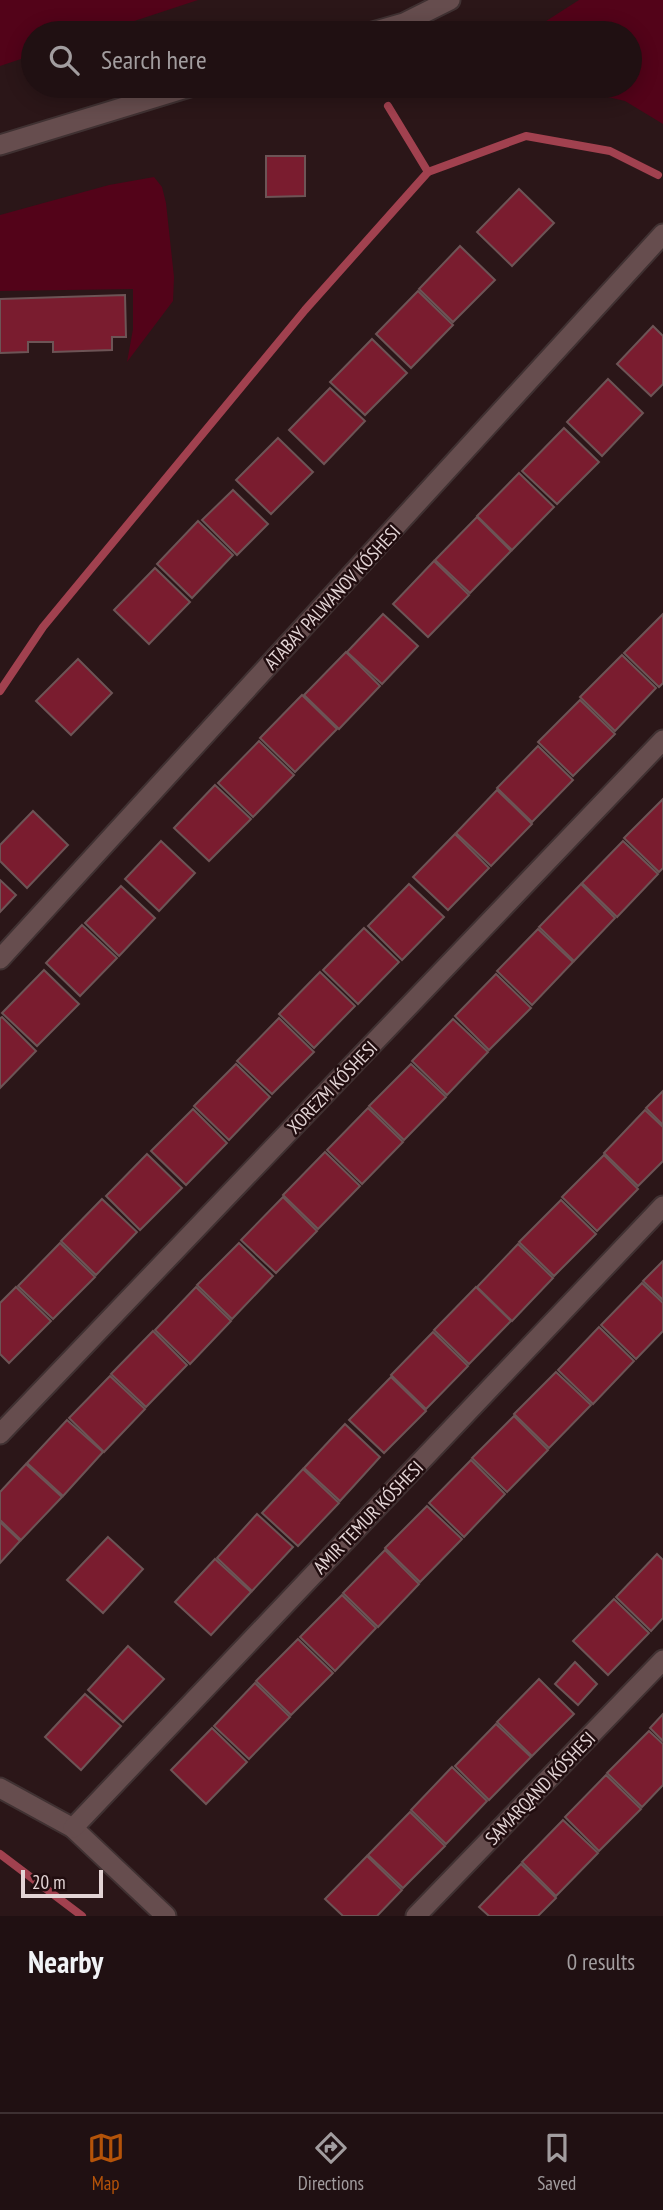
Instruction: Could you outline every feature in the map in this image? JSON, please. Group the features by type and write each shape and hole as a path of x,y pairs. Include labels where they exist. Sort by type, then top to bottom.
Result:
{"street":[{"path":"408,21 450,0"},
{"path":"0,145 154,98"},
{"name":"ATABAY PALWANOV KÓSHESI","path":"0,958 663,234"},
{"name":"XOREZM KÓSHESI","path":"0,1434 663,740"},
{"name":"AMIR TEMUR KÓSHESI","path":"73,1828 663,1206"},
{"name":"SAMARQAND KÓSHESI","path":"416,1916 663,1660"},
{"path":"0,1788 73,1828 166,1916"}],"shaded area":[{"path":"0,0 198,0 134,21 21,21 21,59 0,66"},
{"path":"579,0 663,0 663,124 625,101 612,98 642,98 642,21 546,21"},
{"path":"154,177 162,187 166,203 174,277 173,301 127,362 133,329 133,289 0,291 0,215 109,185"}],"building":[{"path":"266,156 305,156 305,196 266,197"},
{"path":"519,189 554,223 512,266 477,232"},
{"path":"460,246 495,280 453,322 419,289"},
{"path":"418,291 453,325 411,368 376,334"},
{"path":"125,295 126,337 112,337 112,350 53,352 53,342 28,342 28,352 0,353 0,299"},
{"path":"653,326 663,336 663,384 651,396 617,364"},
{"path":"372,339 407,373 365,415 330,382"},
{"path":"608,379 643,413 602,456 567,422"},
{"path":"330,388 365,421 324,464 289,430"},
{"path":"564,428 599,462 557,504 522,471"},
{"path":"278,438 313,472 271,514 236,480"},
{"path":"519,473 554,507 512,550 477,516"},
{"path":"233,490 268,524 237,555 202,520"},
{"path":"477,517 511,551 470,593 435,560"},
{"path":"198,521 233,555 192,598 157,564"},
{"path":"434,561 469,595 428,637 393,604"},
{"path":"155,568 190,602 149,644 114,610"},
{"path":"383,614 418,646 382,684 347,652"},
{"path":"663,614 663,683 659,687 624,653"},
{"path":"346,652 380,686 339,729 304,695"},
{"path":"622,655 656,688 615,731 580,697"},
{"path":"78,659 112,693 71,735 36,701"},
{"path":"302,695 337,729 295,772 260,738"},
{"path":"580,700 615,734 573,776 538,742"},
{"path":"259,741 294,775 253,817 218,783"},
{"path":"538,746 573,780 532,822 497,788"},
{"path":"215,785 251,819 209,861 174,828"},
{"path":"497,790 532,824 491,866 456,833"},
{"path":"663,799 663,868 659,872 624,838"},
{"path":"33,811 68,845 27,888 0,861 0,845"},
{"path":"455,834 489,868 448,910 413,877"},
{"path":"161,841 195,873 159,911 125,879"},
{"path":"623,841 658,874 617,917 582,883"},
{"path":"0,880 16,895 0,912"},
{"path":"409,884 444,917 402,960 368,926"},
{"path":"581,884 615,918 574,961 539,927"},
{"path":"121,886 155,918 119,956 85,923"},
{"path":"82,925 117,958 80,996 46,963"},
{"path":"364,928 399,962 358,1004 323,970"},
{"path":"538,929 573,962 532,1005 497,971"},
{"path":"44,970 79,1004 37,1046 2,1013"},
{"path":"320,972 355,1006 314,1048 279,1014"},
{"path":"496,974 531,1008 489,1050 455,1016"},
{"path":"0,1018 36,1051 0,1088"},
{"path":"279,1018 314,1052 272,1094 237,1061"},
{"path":"453,1019 488,1052 447,1095 412,1061"},
{"path":"236,1064 270,1097 229,1140 194,1106"},
{"path":"411,1064 446,1097 404,1140 369,1106"},
{"path":"663,1091 663,1125 646,1108"},
{"path":"368,1108 403,1142 362,1184 327,1150"},
{"path":"193,1109 227,1143 186,1185 151,1151"},
{"path":"645,1110 663,1127 663,1161 638,1186 604,1153"},
{"path":"325,1152 360,1186 318,1229 283,1195"},
{"path":"147,1154 182,1188 140,1230 106,1196"},
{"path":"604,1155 638,1189 597,1231 562,1197"},
{"path":"283,1197 317,1231 276,1273 241,1240"},
{"path":"102,1199 137,1232 96,1275 61,1241"},
{"path":"561,1200 596,1234 554,1276 519,1242"},
{"path":"60,1243 95,1277 53,1319 18,1286"},
{"path":"239,1243 273,1276 232,1319 197,1285"},
{"path":"518,1244 553,1278 512,1321 477,1287"},
{"path":"663,1261 663,1300 643,1281"},
{"path":"642,1283 663,1303 663,1331 636,1359 601,1325"},
{"path":"16,1287 51,1321 9,1363 0,1354 0,1303"},
{"path":"196,1287 231,1321 190,1364 155,1330"},
{"path":"476,1287 511,1321 469,1364 434,1330"},
{"path":"599,1327 634,1361 593,1404 558,1370"},
{"path":"153,1331 187,1365 146,1407 111,1374"},
{"path":"433,1332 468,1366 426,1409 391,1375"},
{"path":"556,1372 591,1405 549,1448 514,1414"},
{"path":"110,1376 145,1409 104,1452 69,1418"},
{"path":"391,1377 426,1411 384,1453 349,1420"},
{"path":"514,1416 548,1450 507,1492 472,1458"},
{"path":"67,1420 103,1452 63,1496 27,1463"},
{"path":"345,1424 380,1457 340,1501 304,1468"},
{"path":"471,1460 505,1494 464,1537 429,1503"},
{"path":"26,1464 62,1497 21,1540 0,1520 0,1492"},
{"path":"303,1469 339,1503 298,1546 262,1513"},
{"path":"427,1506 462,1539 420,1582 385,1548"},
{"path":"257,1514 293,1547 252,1591 217,1558"},
{"path":"0,1522 20,1541 0,1563"},
{"path":"108,1537 143,1569 103,1613 67,1580"},
{"path":"385,1550 419,1584 378,1627 343,1593"},
{"path":"657,1554 663,1560 663,1618 651,1631 616,1597"},
{"path":"215,1559 251,1592 211,1635 175,1602"},
{"path":"342,1595 376,1628 335,1671 300,1637"},
{"path":"614,1599 649,1633 608,1675 573,1641"},
{"path":"298,1639 333,1673 291,1715 256,1681"},
{"path":"128,1646 164,1679 123,1722 88,1690"},
{"path":"575,1662 597,1684 578,1705 555,1684"},
{"path":"539,1679 574,1714 532,1756 497,1722"},
{"path":"255,1683 290,1717 249,1759 214,1726"},
{"path":"85,1694 121,1726 81,1770 45,1737"},
{"path":"663,1714 663,1741 650,1728"},
{"path":"496,1724 531,1757 489,1800 455,1766"},
{"path":"212,1728 247,1762 206,1804 171,1770"},
{"path":"649,1731 663,1744 663,1785 642,1807 607,1773"},
{"path":"452,1767 487,1801 446,1844 411,1810"},
{"path":"606,1775 641,1809 599,1851 565,1817"},
{"path":"410,1812 445,1846 403,1888 368,1855"},
{"path":"563,1820 598,1853 556,1896 522,1862"},
{"path":"367,1856 402,1890 377,1916 343,1916 325,1899"},
{"path":"521,1864 556,1898 538,1916 489,1916 479,1907"}],"waterway":[{"path":"0,691 43,627 305,310 428,172 388,106"},
{"path":"428,172 526,136 610,151 658,175"},
{"path":"0,1854 82,1916"}]}
